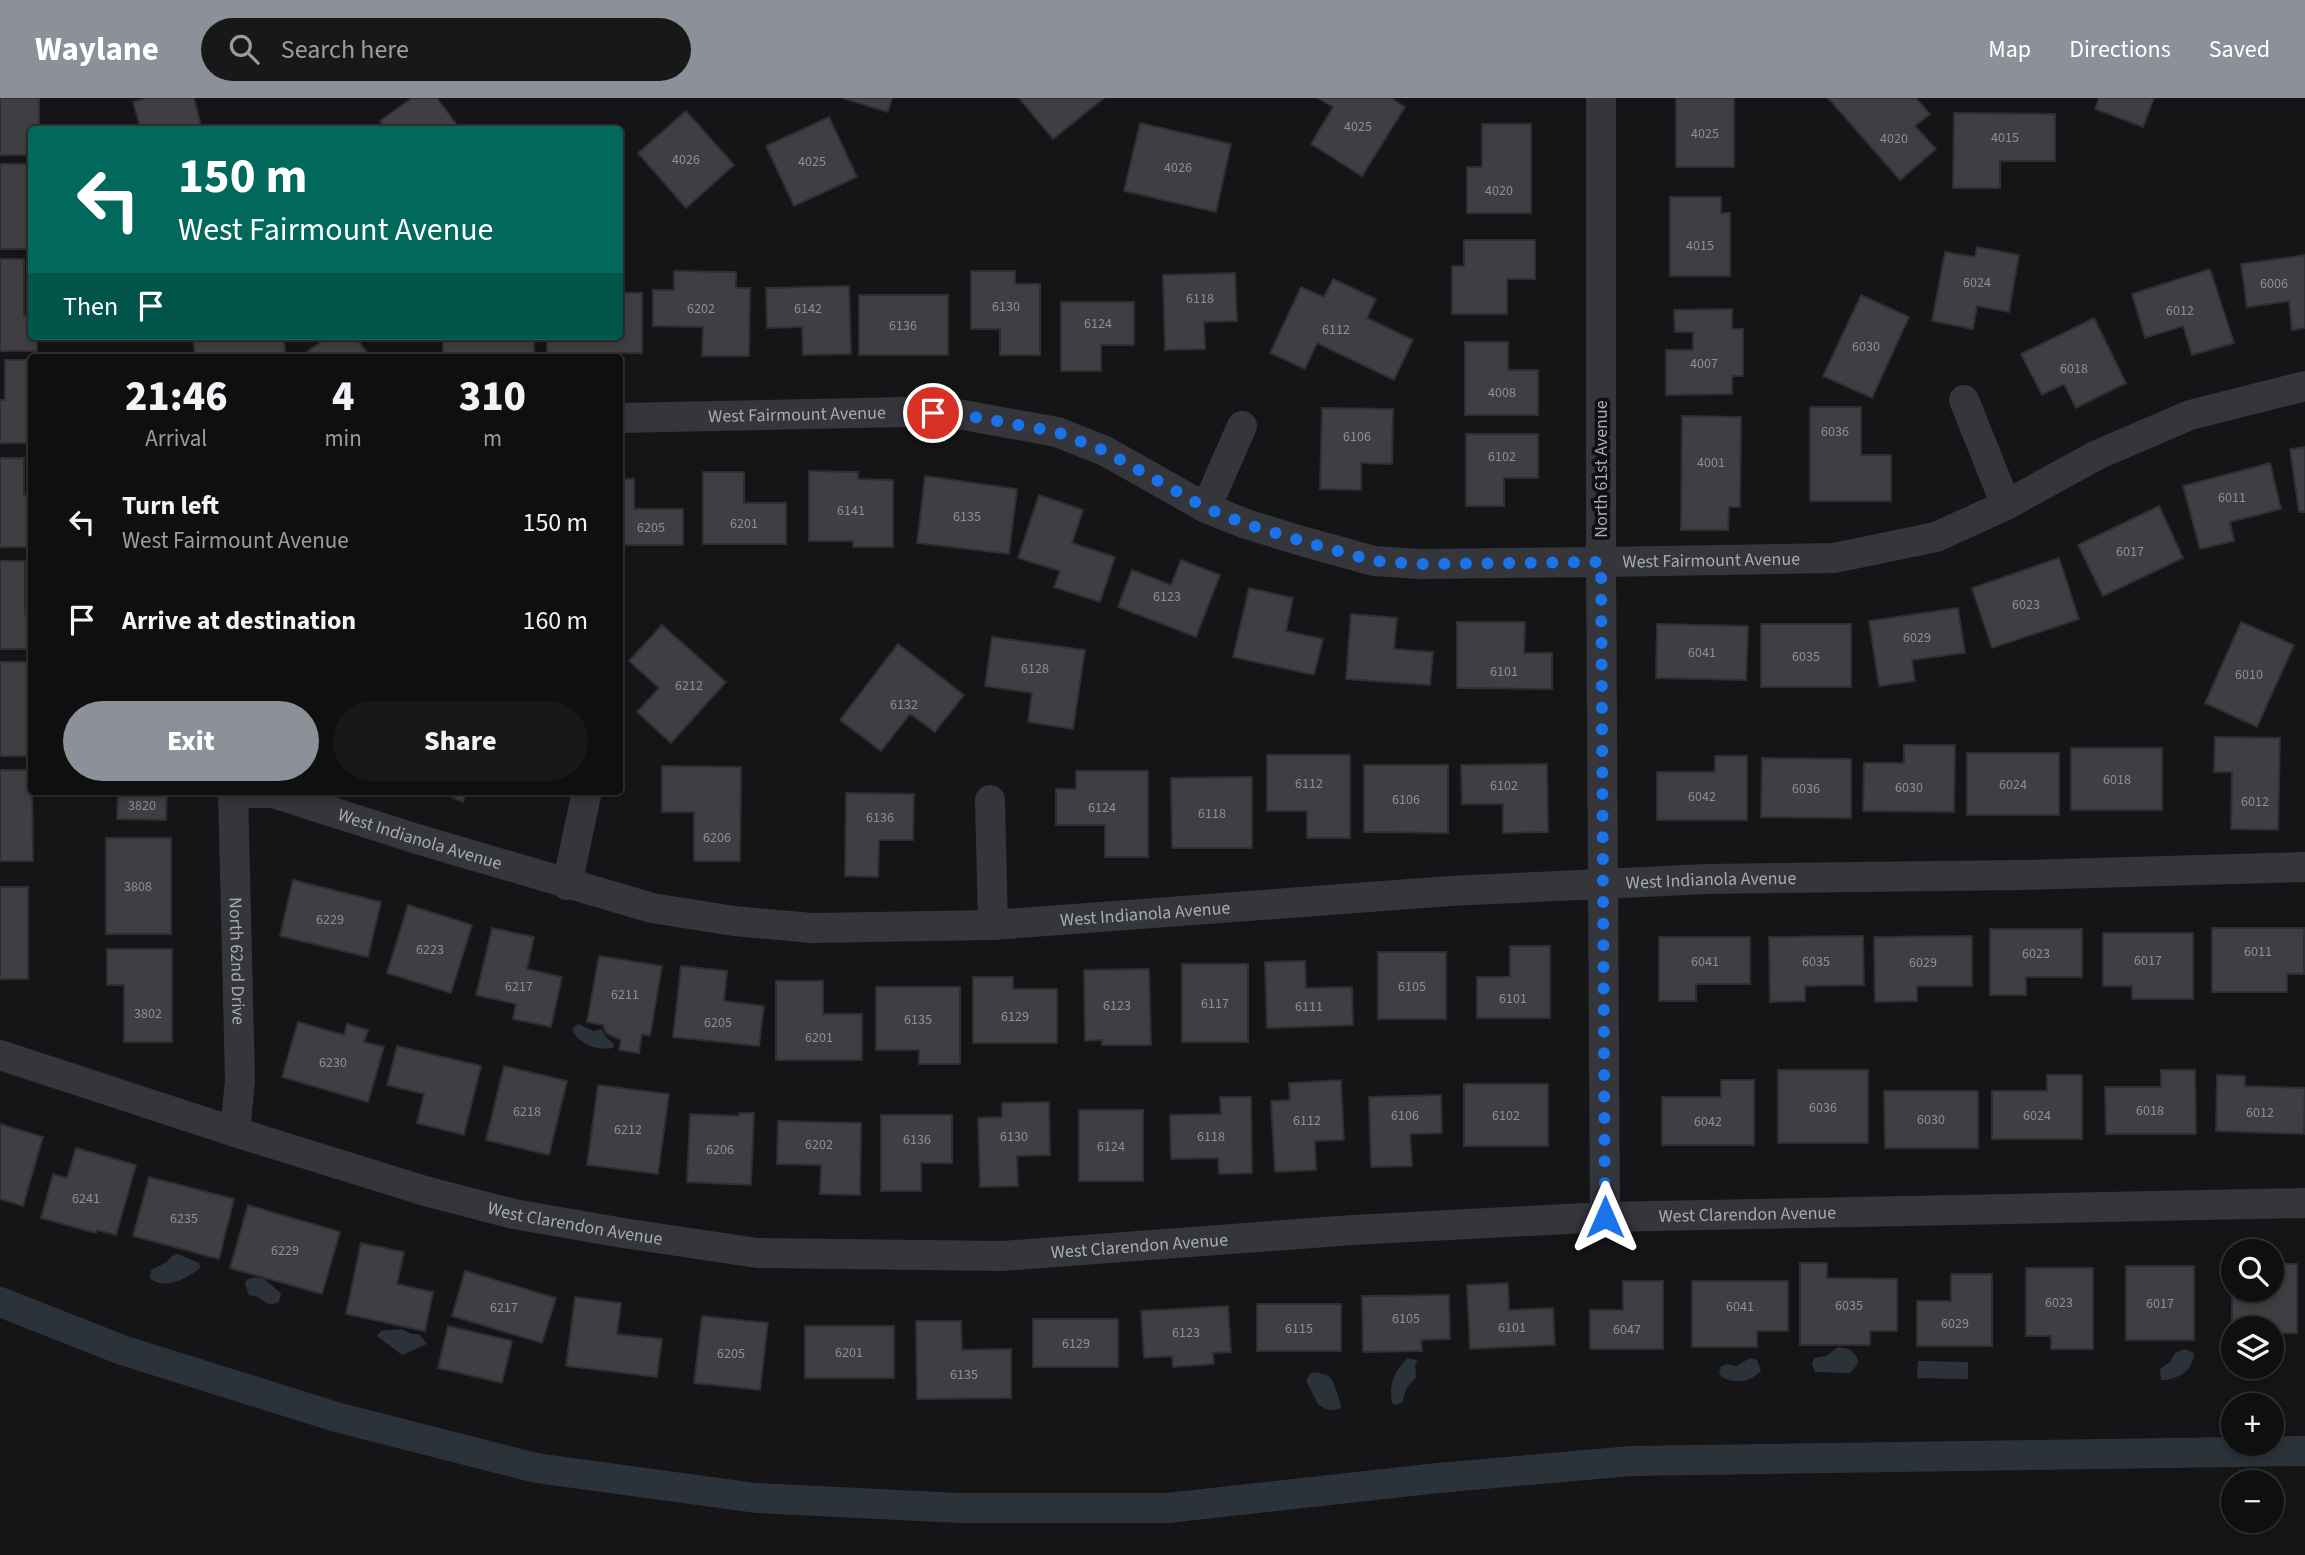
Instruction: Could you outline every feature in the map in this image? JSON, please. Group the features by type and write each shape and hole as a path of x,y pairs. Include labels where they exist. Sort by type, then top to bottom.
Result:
{"street":[{"name":"North 61st Avenue","path":"1601,98 1605,1217"},
{"name":"West Fairmount Avenue","path":"623,418 907,412 958,414 1057,432 1105,451 1206,508 1246,524 1374,561 1420,564 1834,558 1936,537 2006,505 2097,455 2190,415 2305,386"},
{"path":"1964,400 2006,505"},
{"path":"1206,508 1242,426"},
{"name":"North 62nd Drive","path":"233,795 240,1081 235,1132"},
{"name":"West Indianola Avenue","path":"279,795 567,885 652,908 734,921 812,928 993,925 1450,891 1706,879 2021,875 2305,867"},
{"path":"567,885 586,795"},
{"path":"990,800 993,925"},
{"name":"West Clarendon Avenue","path":"0,1055 425,1191 514,1214 757,1253 1002,1256 1353,1230 1605,1217 2305,1203"}],"shaded area":[{"path":"578,1024 594,1031 602,1029 614,1044 613,1048 595,1047 579,1039 572,1029"},
{"path":"178,1254 199,1263 200,1268 189,1276 168,1283 155,1282 150,1278 151,1270"},
{"path":"255,1277 264,1279 281,1293 279,1302 269,1304 249,1295 246,1280"},
{"path":"402,1329 411,1334 419,1334 427,1344 402,1355 377,1336 381,1331"},
{"path":"1838,1347 1850,1350 1858,1360 1850,1373 1815,1372 1812,1364 1814,1358 1826,1356"},
{"path":"2185,1349 2194,1353 2188,1369 2179,1376 2161,1380 2160,1369 2170,1362 2175,1353"},
{"path":"1408,1358 1418,1361 1415,1365 1416,1378 1407,1387 1402,1403 1395,1405 1391,1396 1392,1384 1399,1367"},
{"path":"1750,1358 1757,1360 1761,1371 1752,1378 1732,1381 1719,1373 1721,1366 1736,1366"},
{"path":"1918,1361 1968,1362 1968,1379 1917,1378"},
{"path":"1314,1372 1331,1378 1341,1405 1339,1409 1330,1410 1318,1404 1306,1381"}],"building":[{"path":"0,98 39,98 39,126 28,126 28,155 0,155"},
{"path":"147,98 194,98 201,126 140,126 133,102"},
{"path":"412,98 437,98 458,126 383,126 380,121"},
{"path":"842,98 892,98 888,112"},
{"path":"1019,98 1104,98 1053,139"},
{"path":"1318,98 1391,98 1405,107 1362,176 1311,144 1333,107"},
{"path":"1676,98 1734,98 1734,167 1676,167"},
{"path":"1828,98 1916,98 1930,114 1915,126 1936,149 1900,180"},
{"path":"2099,98 2154,98 2143,127 2095,109"},
{"path":"686,111 734,165 686,208 638,153"},
{"path":"1954,113 2055,114 2055,161 2000,161 2000,188 1953,188"},
{"path":"829,117 857,177 794,206 766,146"},
{"path":"1140,123 1231,144 1216,212 1124,191"},
{"path":"1482,124 1531,124 1531,213 1467,213 1467,167 1482,167"},
{"path":"0,164 28,164 28,249 0,249"},
{"path":"1670,197 1721,197 1721,213 1730,213 1730,276 1670,276"},
{"path":"1464,240 1535,240 1535,279 1507,279 1507,314 1452,314 1452,266 1464,266"},
{"path":"1977,247 2019,255 2009,312 1977,306 1973,329 1932,321 1945,252 1975,257"},
{"path":"2305,255 2305,328 2292,330 2289,301 2247,307 2241,264"},
{"path":"0,259 24,259 24,316 28,316 28,340 37,340 37,351 0,351"},
{"path":"2210,269 2234,343 2192,355 2183,326 2145,338 2132,294"},
{"path":"674,271 736,272 736,288 750,288 749,356 702,356 703,327 653,326 653,290 674,290"},
{"path":"971,271 1015,271 1015,284 1040,284 1040,355 1000,355 1000,329 971,329"},
{"path":"1235,273 1237,321 1204,322 1205,349 1165,350 1163,275"},
{"path":"1333,279 1376,299 1367,318 1413,340 1394,380 1317,343 1305,369 1270,353 1301,287 1324,297"},
{"path":"849,286 851,354 803,355 802,327 767,328 766,288"},
{"path":"623,293 642,293 642,353 547,353 547,340 623,340"},
{"path":"859,295 948,295 948,355 859,355"},
{"path":"1861,295 1909,317 1872,398 1823,376"},
{"path":"1061,302 1134,302 1134,345 1101,345 1101,371 1061,371"},
{"path":"1732,309 1732,329 1743,329 1743,376 1732,376 1732,394 1666,395 1666,350 1693,350 1693,332 1675,332 1674,310"},
{"path":"2094,318 2126,383 2076,408 2064,384 2042,395 2021,354"},
{"path":"193,340 284,340 285,354 195,354"},
{"path":"323,340 358,340 368,354 304,354"},
{"path":"443,340 534,340 534,354 443,354"},
{"path":"1465,342 1508,342 1508,370 1538,370 1538,415 1465,415"},
{"path":"5,360 28,360 28,443 0,443 0,400 5,400"},
{"path":"1810,407 1861,407 1861,455 1891,455 1891,501 1810,501"},
{"path":"1322,408 1393,409 1392,464 1361,463 1361,490 1320,489"},
{"path":"1682,416 1741,417 1740,507 1729,507 1728,530 1681,530"},
{"path":"1466,434 1538,434 1538,478 1504,478 1504,506 1466,506"},
{"path":"2305,447 2305,512 2299,512 2290,449"},
{"path":"0,458 24,458 24,495 28,495 28,547 0,547"},
{"path":"2270,463 2281,509 2230,522 2234,541 2200,549 2183,486"},
{"path":"809,471 858,472 858,479 893,480 893,547 853,547 853,541 809,541"},
{"path":"703,472 744,472 744,503 786,503 786,544 703,544"},
{"path":"925,476 1017,489 1009,554 917,543"},
{"path":"623,479 634,479 634,509 683,509 683,545 623,545"},
{"path":"1039,495 1083,510 1072,543 1115,557 1100,602 1054,587 1060,571 1018,558"},
{"path":"2159,506 2183,558 2103,596 2078,545"},
{"path":"2059,558 2079,619 1992,648 1972,588"},
{"path":"1181,560 1220,575 1196,637 1118,607 1132,570 1171,585"},
{"path":"0,561 25,561 28,649 0,649"},
{"path":"1249,588 1293,598 1286,631 1323,639 1314,675 1233,657"},
{"path":"1958,608 1965,653 1912,660 1915,681 1879,686 1869,621"},
{"path":"1351,614 1397,618 1394,649 1433,652 1430,685 1346,679"},
{"path":"1457,622 1525,622 1524,653 1552,653 1552,689 1457,688"},
{"path":"2241,622 2294,645 2257,727 2205,703"},
{"path":"1657,624 1748,626 1746,680 1656,678"},
{"path":"1761,624 1851,624 1851,687 1761,687"},
{"path":"662,625 726,682 671,743 637,712 659,688 629,661"},
{"path":"992,637 1085,650 1073,729 1028,722 1032,693 985,686"},
{"path":"898,644 964,695 935,732 910,714 881,751 840,720"},
{"path":"0,662 28,662 28,756 0,756"},
{"path":"2215,737 2280,738 2278,830 2231,829 2232,772 2214,772"},
{"path":"1904,745 1955,745 1954,812 1863,811 1864,763 1904,763"},
{"path":"2071,748 2162,748 2162,810 2071,810"},
{"path":"1967,753 2059,753 2059,815 1967,815"},
{"path":"1267,755 1350,755 1350,838 1307,838 1307,811 1267,811"},
{"path":"1715,756 1747,756 1747,820 1657,820 1657,772 1715,772"},
{"path":"1762,758 1851,759 1851,818 1761,817"},
{"path":"1547,764 1548,832 1503,833 1503,804 1462,804 1461,765"},
{"path":"1364,765 1448,765 1448,833 1364,832"},
{"path":"662,766 741,767 740,861 694,861 694,812 662,812"},
{"path":"0,770 28,770 28,795 32,795 33,861 0,861"},
{"path":"1076,771 1148,771 1148,857 1105,857 1105,825 1056,825 1056,789 1076,789"},
{"path":"1252,777 1252,848 1172,848 1171,778"},
{"path":"846,793 914,794 913,840 879,840 878,877 845,876"},
{"path":"118,795 167,795 166,820 117,819"},
{"path":"446,795 466,795 463,802"},
{"path":"106,838 171,838 171,934 106,934"},
{"path":"293,880 381,902 368,957 280,936"},
{"path":"0,887 28,887 28,979 0,979"},
{"path":"408,905 472,925 451,993 387,973"},
{"path":"492,928 534,937 527,969 562,977 551,1027 513,1019 516,1004 476,995"},
{"path":"2212,928 2304,928 2304,974 2287,974 2287,992 2212,992"},
{"path":"1990,929 2082,929 2082,977 2026,977 2026,995 1990,995"},
{"path":"2103,933 2193,933 2193,999 2132,999 2132,986 2103,986"},
{"path":"1863,936 1864,985 1805,986 1805,1001 1770,1002 1769,937"},
{"path":"1972,936 1972,986 1917,986 1917,1001 1875,1002 1874,937"},
{"path":"1659,937 1750,937 1750,984 1696,984 1696,1001 1659,1001"},
{"path":"1510,946 1550,946 1550,1018 1477,1018 1477,977 1510,977"},
{"path":"107,949 172,949 172,1042 124,1042 124,985 107,985"},
{"path":"1378,952 1446,952 1446,1019 1378,1019"},
{"path":"599,956 662,966 650,1036 642,1034 639,1053 619,1050 621,1040 606,1033 603,1025 587,1022"},
{"path":"1305,961 1306,988 1352,987 1353,1025 1267,1028 1265,962"},
{"path":"1182,964 1248,964 1248,1042 1182,1042"},
{"path":"681,966 727,971 724,1001 764,1006 759,1046 673,1037"},
{"path":"1149,969 1151,1045 1102,1045 1102,1040 1085,1041 1084,970"},
{"path":"973,977 1013,977 1013,989 1057,989 1057,1043 973,1043"},
{"path":"776,981 823,981 823,1014 862,1014 862,1060 776,1060"},
{"path":"876,987 960,987 960,1064 919,1064 919,1050 876,1050"},
{"path":"298,1022 344,1035 347,1024 368,1030 364,1042 384,1047 368,1102 282,1077"},
{"path":"397,1046 481,1066 464,1135 417,1123 424,1094 387,1085"},
{"path":"504,1066 567,1081 549,1155 486,1140"},
{"path":"1778,1070 1868,1070 1868,1143 1778,1143"},
{"path":"2161,1070 2195,1070 2196,1134 2106,1134 2105,1087 2161,1087"},
{"path":"2047,1075 2082,1075 2082,1139 1992,1139 1992,1091 2047,1091"},
{"path":"2217,1075 2245,1076 2245,1086 2305,1088 2304,1134 2216,1131"},
{"path":"1341,1080 1344,1140 1315,1141 1316,1170 1275,1172 1271,1101 1290,1100 1289,1083"},
{"path":"1721,1080 1754,1080 1754,1145 1662,1145 1662,1097 1721,1097"},
{"path":"1464,1084 1548,1084 1548,1146 1464,1146"},
{"path":"598,1085 669,1094 658,1174 587,1165"},
{"path":"1884,1091 1978,1091 1978,1148 1885,1148"},
{"path":"1441,1095 1442,1133 1410,1134 1412,1166 1371,1167 1369,1097"},
{"path":"1220,1097 1251,1097 1252,1173 1219,1174 1218,1158 1171,1159 1170,1115 1221,1114"},
{"path":"1049,1102 1050,1155 1017,1156 1018,1186 980,1187 978,1118 1002,1117 1002,1103"},
{"path":"1079,1110 1143,1110 1143,1181 1079,1181"},
{"path":"739,1113 754,1113 751,1185 687,1182 690,1114 739,1116"},
{"path":"881,1115 952,1115 952,1163 921,1163 921,1191 881,1191"},
{"path":"778,1121 861,1123 860,1195 820,1194 821,1165 777,1164"},
{"path":"0,1124 43,1137 23,1206 0,1199"},
{"path":"76,1148 136,1165 116,1235 97,1230 96,1233 41,1218 53,1174 67,1178"},
{"path":"149,1177 234,1199 219,1259 133,1236"},
{"path":"248,1205 340,1232 322,1294 230,1268"},
{"path":"361,1243 404,1252 397,1284 433,1292 425,1331 346,1314"},
{"path":"1800,1263 1827,1263 1827,1278 1897,1279 1897,1331 1870,1331 1870,1345 1800,1345"},
{"path":"2284,1264 2297,1264 2297,1333 2284,1333 2284,1316 2232,1316 2232,1302 2284,1302"},
{"path":"2126,1266 2194,1266 2194,1340 2126,1340"},
{"path":"2026,1268 2093,1268 2093,1349 2051,1349 2051,1336 2026,1336"},
{"path":"465,1271 556,1298 542,1343 452,1316"},
{"path":"1951,1274 1992,1274 1992,1346 1917,1346 1917,1301 1951,1301"},
{"path":"1623,1281 1663,1281 1663,1349 1590,1349 1590,1310 1623,1310"},
{"path":"1692,1281 1788,1281 1788,1331 1757,1331 1757,1347 1692,1347"},
{"path":"1508,1283 1509,1310 1553,1308 1555,1345 1470,1349 1467,1285"},
{"path":"1449,1295 1450,1339 1421,1340 1422,1351 1363,1352 1362,1296"},
{"path":"575,1297 621,1303 617,1334 662,1339 657,1377 566,1366"},
{"path":"1257,1304 1341,1304 1341,1351 1257,1351"},
{"path":"1228,1306 1231,1352 1213,1353 1214,1364 1173,1367 1172,1356 1144,1358 1141,1311"},
{"path":"702,1316 768,1323 760,1390 694,1383"},
{"path":"1033,1319 1118,1319 1118,1367 1033,1367"},
{"path":"916,1321 961,1321 962,1350 1011,1349 1011,1398 917,1399"},
{"path":"448,1326 512,1341 502,1383 438,1368"},
{"path":"805,1326 894,1326 894,1378 805,1378"}],"waterway":[{"path":"0,1302 122,1350 336,1417 536,1468 756,1498 960,1508 1167,1508 1438,1478 1631,1461 2305,1451"}],"route":[{"path":"933,413 958,414 1057,432 1105,451 1206,508 1246,524 1374,561 1420,564 1601,562 1605,1217"}]}
